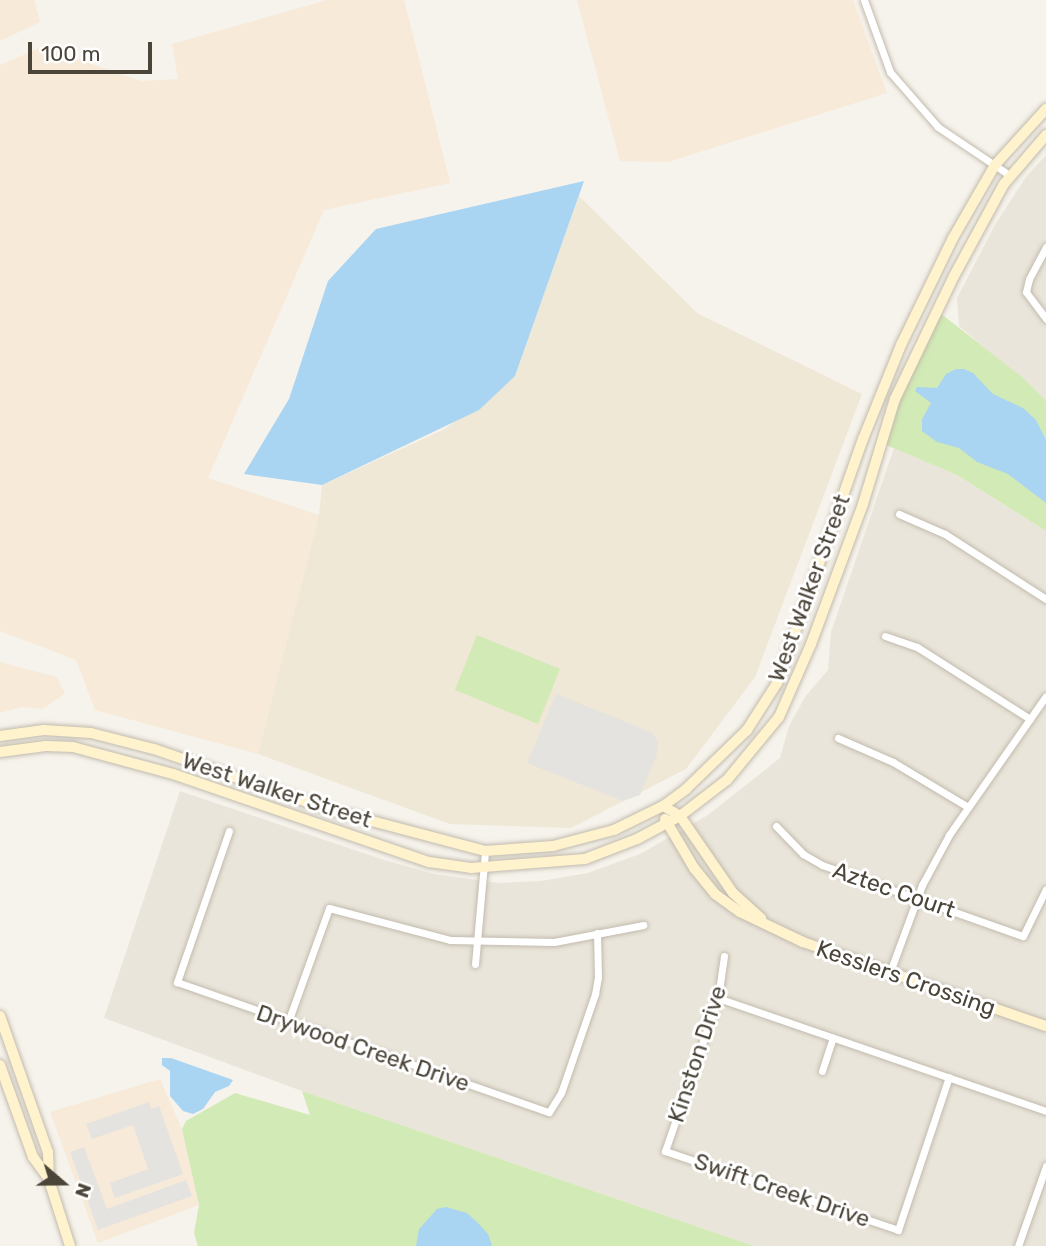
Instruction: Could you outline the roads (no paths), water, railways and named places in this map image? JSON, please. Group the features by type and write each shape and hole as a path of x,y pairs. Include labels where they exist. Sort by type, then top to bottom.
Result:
{"street":[{"path":"864,0 890,72 938,127 1011,176"},
{"name":"West Walker Street","path":"0,736 44,730 91,733 154,749 330,810 485,851 553,846 614,830 663,806 686,789 747,730 776,683 887,377 953,237 995,165 1046,109"},
{"name":"West Walker Street","path":"0,752 46,746 73,747 173,774 429,862 484,869 585,859 680,816 727,780 779,718 811,644 863,504 895,400 954,276 1011,176 1046,135"},
{"path":"1046,247 1029,279 1026,292 1046,319"},
{"path":"898,514 945,534 1046,599"},
{"path":"885,636 917,648 1030,719"},
{"path":"890,972 917,898 949,835 1046,696"},
{"path":"838,738 893,762 968,807"},
{"name":"Kesslers Crossing","path":"663,806 680,816 733,893 768,925"},
{"name":"Kesslers Crossing","path":"663,806 666,824 694,868 715,894 740,912 803,942 1046,1026"},
{"name":"Aztec Court","path":"776,826 803,854 822,865 1023,936 1046,889"},
{"name":"Drywood Creek Drive","path":"229,831 177,982 549,1112 561,1093 595,994 599,969 597,933"},
{"path":"475,964 485,851"},
{"path":"288,1022 328,908 450,940 554,942 643,925"},
{"name":"Kinston Drive","path":"666,1151 718,998 724,956"},
{"path":"718,998 1046,1111"},
{"path":"0,1016 47,1152 49,1180 71,1246"},
{"path":"822,1071 834,1038"},
{"path":"0,1065 33,1157 49,1180"},
{"name":"Swift Creek Drive","path":"666,1151 898,1230 948,1077"},
{"path":"1018,1246 1046,1166"}],"water":[{"path":"584,181 515,376 479,410 322,485 244,474 289,399 328,281 376,229"},
{"path":"956,369 973,373 993,394 1023,408 1036,420 1046,440 1046,503 1008,474 977,462 959,448 937,442 922,431 922,419 931,403 915,391 917,387 937,388 946,374"},
{"path":"162,1058 171,1058 233,1080 229,1086 215,1092 203,1109 193,1114 183,1111 170,1096 170,1071 162,1065"},
{"path":"446,1207 467,1213 488,1234 492,1246 416,1246 419,1229 437,1209"}]}
